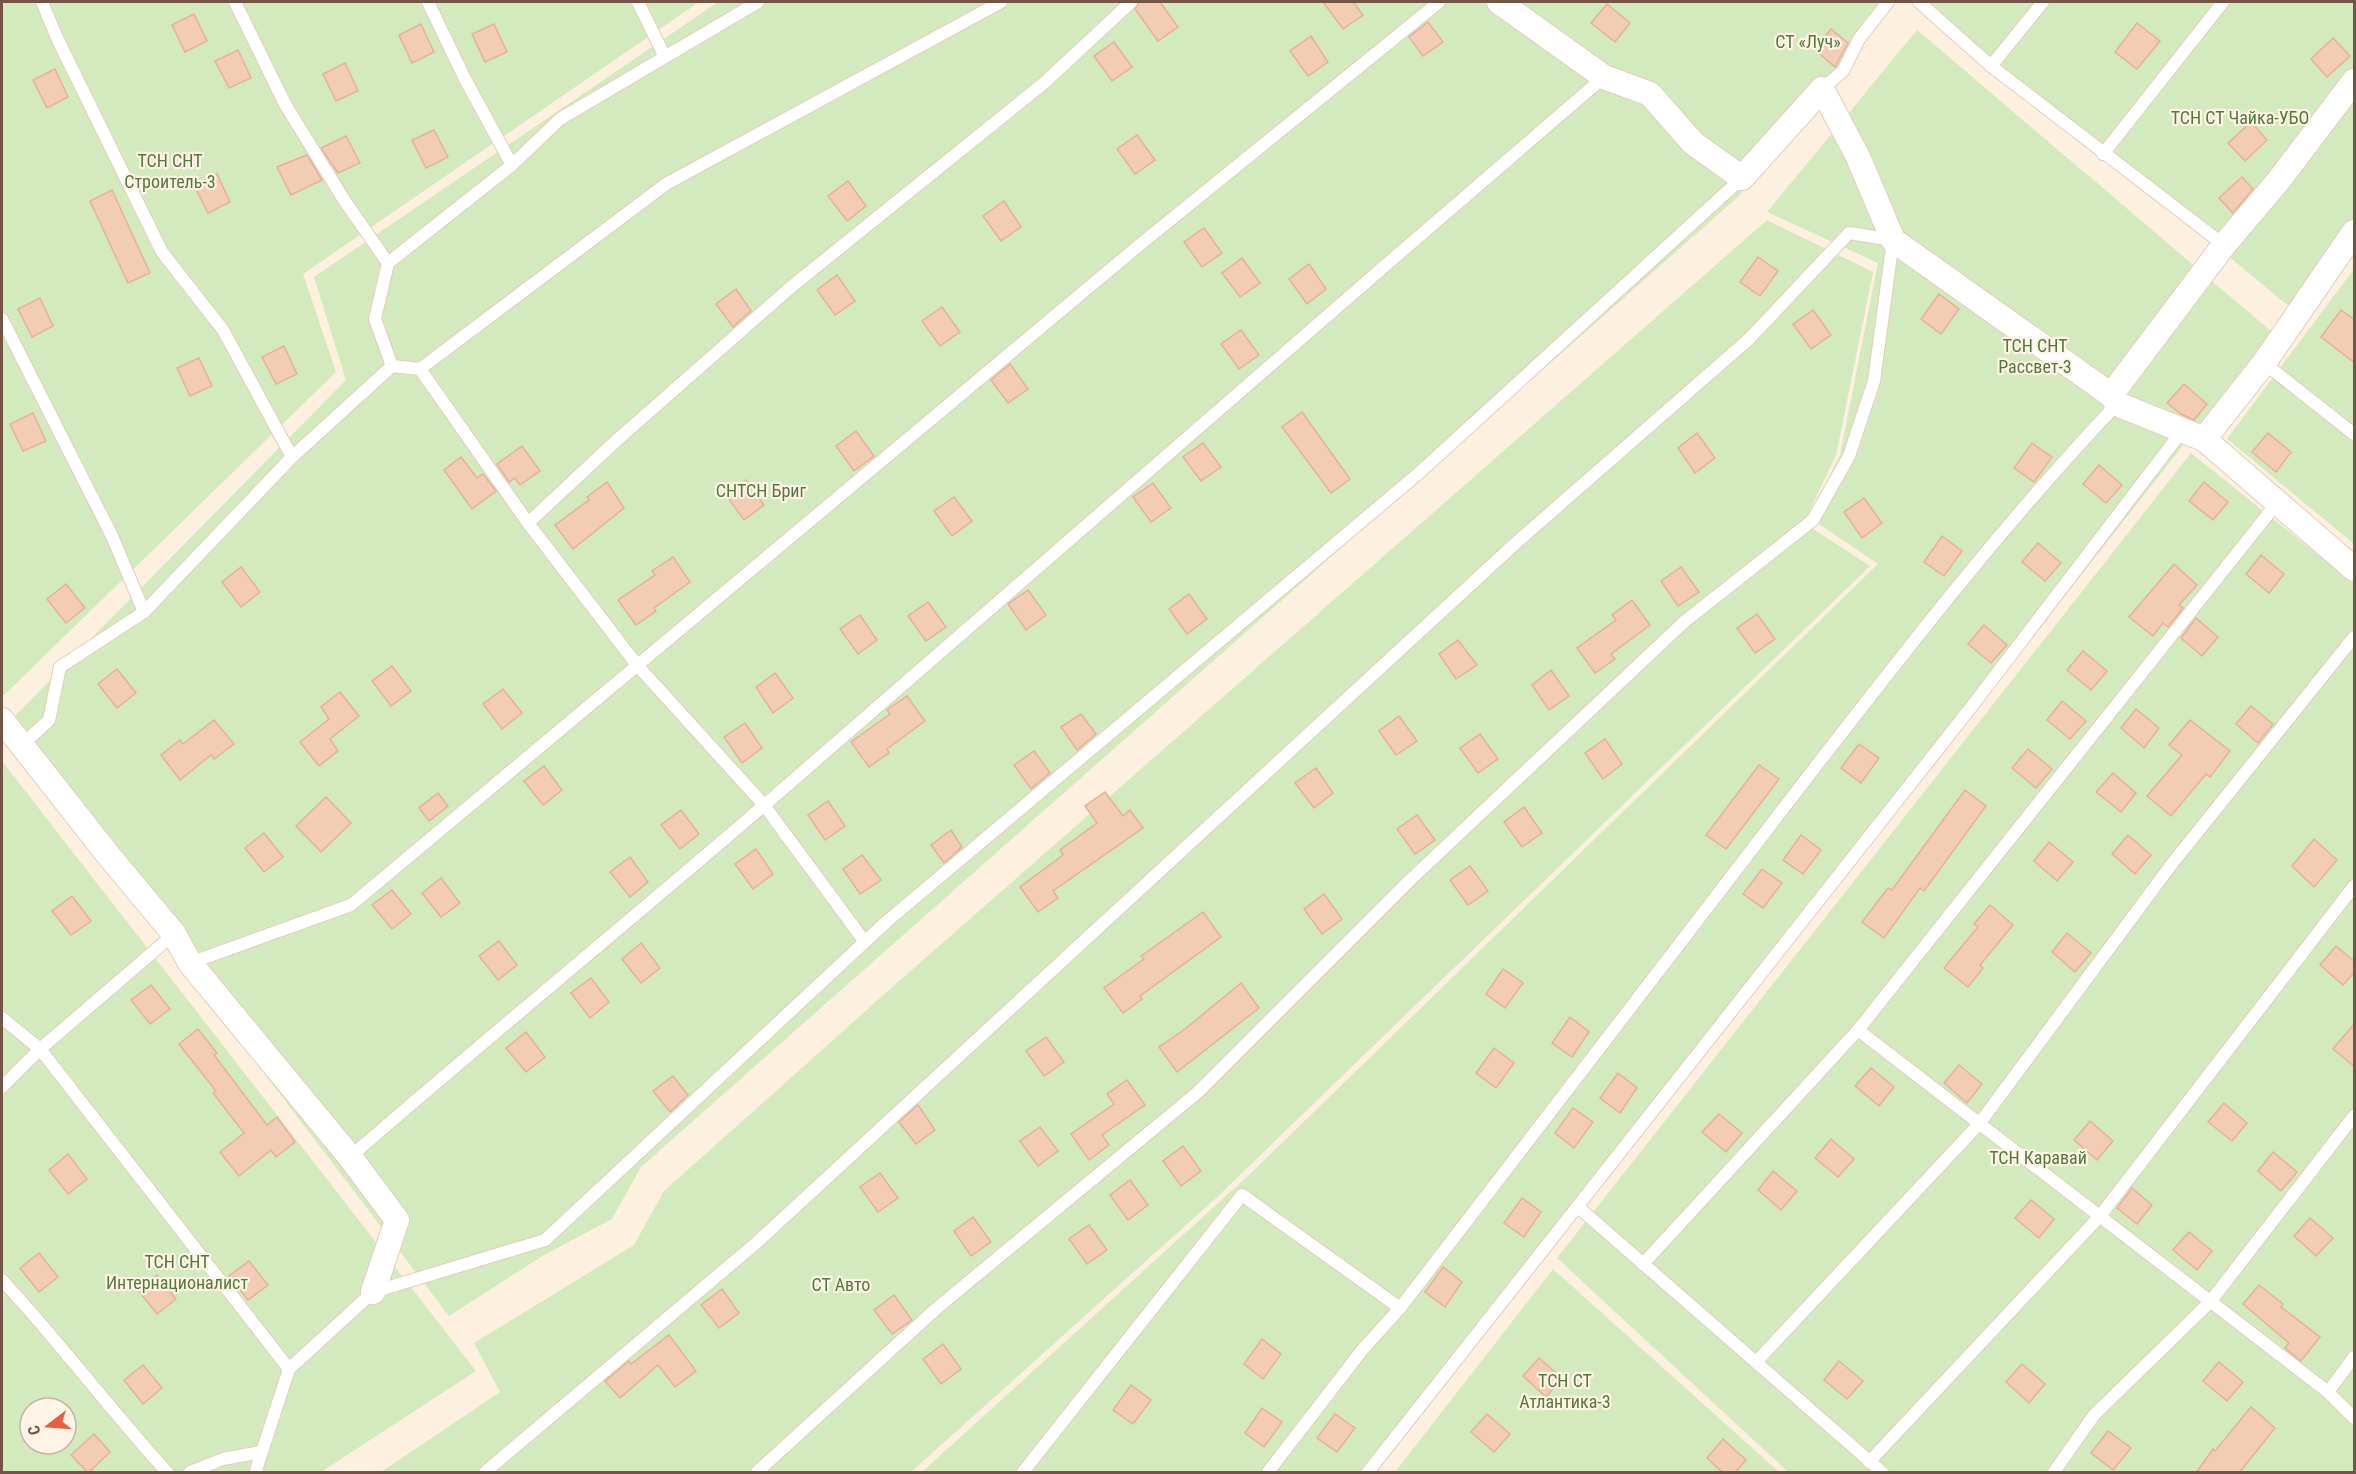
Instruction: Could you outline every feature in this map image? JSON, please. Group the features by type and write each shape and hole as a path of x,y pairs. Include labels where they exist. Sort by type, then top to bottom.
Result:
{"street":[{"path":"1499,2 1604,77 1650,93 1693,143 1742,178 1822,89 1858,157 1893,240 2114,399 2193,435 2355,569"},
{"path":"2114,399 2224,245 2279,180 2355,81"},
{"path":"2193,435 2264,363 2352,238"},
{"path":"2,720 174,934 190,963 350,1157 398,1220 373,1292"}],"lane":[{"path":"42,2 57,39 162,252 223,330 292,457"},
{"path":"235,2 285,104 344,200 388,263"},
{"path":"428,2 465,79 512,165"},
{"path":"638,2 665,57"},
{"path":"392,366 375,320 388,263 512,165 560,119 758,2"},
{"path":"22,745 49,720 60,667 144,612 292,457 392,366 420,369 666,184 1001,2"},
{"path":"528,523 617,440 791,287 1044,83 1131,2"},
{"path":"190,963 351,905 1137,247 1439,2"},
{"path":"1822,89 1843,71 1859,39 1888,2"},
{"path":"1919,2 1991,66 2224,245"},
{"path":"1991,66 2043,2"},
{"path":"2103,154 2223,2"},
{"path":"350,1157 496,1030 764,805 1314,325 1604,77"},
{"path":"257,1473 261,1452 289,1369 373,1292 545,1240 865,942 1419,473 1742,178"},
{"path":"485,1473 755,1244 1518,541 1749,339 1849,233 1893,240 1874,381 1849,456 1813,520 1684,622 1408,882 1198,1092 937,1308 758,1473"},
{"path":"2,319 112,536 144,612"},
{"path":"2264,363 2355,434"},
{"path":"420,369 528,523 637,665 764,805 865,942"},
{"path":"1268,1473 1363,1349 1400,1308 1709,904 1968,571 2078,445 2114,399"},
{"path":"1368,1473 1964,716 2193,435"},
{"path":"1643,1264 1858,1030 2277,503"},
{"path":"1756,1362 1979,1124 2171,864 2355,637"},
{"path":"1869,1462 2100,1216 2355,885"},
{"path":"2,1087 40,1049 174,934"},
{"path":"2,1018 40,1049 289,1369"},
{"path":"1858,1030 2328,1392 2355,1418"},
{"path":"2054,1473 2094,1415 2210,1302 2355,1116"},
{"path":"1023,1473 1242,1195 1400,1308"},
{"path":"1578,1207 1882,1473"},
{"path":"2,1280 167,1473"},
{"path":"2328,1392 2355,1357"},
{"path":"190,1473 223,1459 261,1452"}],"green space":[{"name":"ТСН СНТ Строитель-3","path":"2,2 699,2 303,274 336,372 2,697"},
{"name":"СНТСН Бриг","path":"718,2 1879,2 1858,29 1855,44 1837,70 1811,96 1739,196 641,1167 612,1219 544,1255 449,1316 2,729 346,380 314,277"},
{"name":"ТСН СТ Чайка-УБО","path":"1922,2 2354,2 2354,233 2291,308"},
{"name":"ТСН СНТ Рассвет-3","path":"1917,30 2272,332 1377,1472 922,1472 1249,1175 1878,564 1810,518 1840,455 1878,263 1767,212"},
{"name":"СТ Авто","path":"1767,220 1873,272 1836,455 1804,523 1870,566 1215,1199 911,1472 381,1472 500,1392 474,1343 634,1245 664,1191 898,982"},
{"path":"2354,269 2354,544 2227,439"},
{"name":"ТСН Каравай","path":"2191,453 2354,584 2354,1472 1788,1472 1557,1258"},
{"name":"ТСН СНТ Интернационалист","path":"2,761 476,1371 321,1472 2,1472"},
{"name":"ТСН СТ Атлантика-3","path":"1553,1269 1779,1472 1395,1472"}],"building":[{"path":"1139,2 1160,2 1178,27 1158,41 1135,9"},
{"path":"1323,2 1353,2 1363,15 1343,29"},
{"path":"1607,4 1630,23 1615,42 1591,23"},
{"path":"194,14 207,41 185,52 172,25"},
{"path":"1428,22 1443,42 1423,56 1409,37"},
{"path":"2137,23 2160,41 2137,69 2115,52"},
{"path":"421,24 434,52 412,63 399,35"},
{"path":"494,24 507,52 485,62 472,34"},
{"path":"1831,29 1848,43 1835,67 1814,49"},
{"path":"1311,36 1328,62 1308,76 1290,51"},
{"path":"2333,38 2350,56 2327,77 2311,59"},
{"path":"1114,42 1132,67 1112,81 1094,56"},
{"path":"238,50 251,78 229,88 215,61"},
{"path":"345,63 358,91 336,101 323,74"},
{"path":"55,69 68,97 47,108 33,80"},
{"path":"2251,122 2267,140 2245,161 2228,143"},
{"path":"434,130 448,157 426,168 412,140"},
{"path":"1137,135 1155,160 1135,174 1117,149"},
{"path":"346,136 360,163 338,173 321,148"},
{"path":"307,155 322,180 291,195 277,167"},
{"path":"217,174 230,202 208,213 194,185"},
{"path":"2242,177 2253,189 2233,213 2219,198"},
{"path":"848,181 866,206 847,221 828,196"},
{"path":"112,190 150,273 128,283 90,201"},
{"path":"1004,201 1021,227 1001,241 983,216"},
{"path":"1204,228 1222,253 1202,267 1184,242"},
{"path":"1758,257 1778,271 1760,296 1740,282"},
{"path":"1242,258 1260,283 1240,297 1222,273"},
{"path":"1309,264 1326,289 1307,304 1289,279"},
{"path":"837,275 855,301 835,315 817,290"},
{"path":"736,289 751,311 733,327 716,304"},
{"path":"1939,294 1959,309 1941,334 1921,319"},
{"path":"40,298 53,326 32,337 18,309"},
{"path":"942,307 960,332 940,346 922,321"},
{"path":"1813,310 1831,335 1811,349 1793,324"},
{"path":"2341,310 2355,320 2355,363 2321,337"},
{"path":"1241,330 1259,355 1239,369 1221,344"},
{"path":"284,346 297,374 276,384 262,357"},
{"path":"199,358 212,386 190,396 177,368"},
{"path":"1010,364 1028,389 1008,403 991,380"},
{"path":"2184,384 2207,404 2194,420 2181,414 2167,403"},
{"path":"1302,412 1350,479 1331,493 1282,427"},
{"path":"33,413 46,441 23,451 10,424"},
{"path":"856,431 874,456 854,471 836,446"},
{"path":"1697,433 1715,458 1695,473 1678,448"},
{"path":"2268,433 2291,452 2276,472 2252,452"},
{"path":"1203,443 1221,467 1201,481 1183,457"},
{"path":"2032,443 2052,457 2034,482 2014,468"},
{"path":"522,446 540,471 520,485 515,478 509,482 497,464"},
{"path":"461,457 477,478 483,474 496,491 472,509 444,470"},
{"path":"2099,465 2122,485 2106,503 2083,484"},
{"path":"746,480 764,505 744,520 726,495"},
{"path":"607,482 624,508 573,549 555,525 589,500 587,497"},
{"path":"2204,482 2228,502 2213,520 2189,501"},
{"path":"1153,483 1171,508 1151,522 1133,497"},
{"path":"954,497 972,521 952,536 934,511"},
{"path":"1864,498 1882,523 1862,538 1844,512"},
{"path":"1942,536 1962,551 1944,576 1924,562"},
{"path":"2038,543 2061,563 2045,581 2022,562"},
{"path":"2261,555 2284,574 2269,593 2246,574"},
{"path":"673,557 690,582 654,608 656,611 636,625 618,600 655,575 652,571"},
{"path":"2174,564 2197,585 2179,605 2183,608 2168,627 2163,623 2153,636 2129,617"},
{"path":"241,567 260,592 241,607 222,582"},
{"path":"1681,567 1699,592 1678,606 1661,581"},
{"path":"66,584 85,608 66,623 47,599"},
{"path":"1028,590 1046,615 1026,630 1008,604"},
{"path":"1189,594 1207,619 1187,634 1169,609"},
{"path":"1632,600 1650,625 1611,654 1615,659 1595,673 1577,648 1616,620 1612,615"},
{"path":"928,602 946,627 926,641 908,616"},
{"path":"1757,614 1775,639 1755,653 1737,628"},
{"path":"860,615 877,640 858,654 840,629"},
{"path":"2196,618 2218,637 2202,656 2181,638"},
{"path":"1984,625 2007,645 1991,663 1968,644"},
{"path":"1458,640 1477,665 1456,679 1439,654"},
{"path":"2083,651 2107,671 2091,690 2067,670"},
{"path":"392,666 411,691 391,706 372,681"},
{"path":"117,669 136,693 117,708 98,684"},
{"path":"1551,670 1569,696 1549,710 1532,685"},
{"path":"775,673 793,698 773,713 756,687"},
{"path":"503,689 522,713 502,729 483,704"},
{"path":"340,692 359,716 330,739 338,751 319,766 300,742 329,719 321,707"},
{"path":"907,696 925,721 887,749 889,753 869,767 851,742 890,714 887,710"},
{"path":"2062,701 2086,721 2070,739 2047,720"},
{"path":"2251,706 2273,724 2258,743 2236,724"},
{"path":"2136,709 2159,728 2144,748 2121,728"},
{"path":"1081,714 1096,734 1077,750 1061,727"},
{"path":"1399,716 1417,741 1396,755 1379,731"},
{"path":"214,720 234,744 214,759 211,755 180,780 161,755 180,740 183,744"},
{"path":"2190,720 2230,751 2210,777 2206,774 2171,816 2147,796 2182,755 2169,745"},
{"path":"745,723 762,748 742,763 724,737"},
{"path":"1480,734 1498,759 1478,773 1460,748"},
{"path":"1605,739 1622,764 1603,779 1585,753"},
{"path":"1859,744 1879,758 1861,783 1841,768"},
{"path":"2028,749 2052,769 2036,788 2012,768"},
{"path":"1034,751 1050,773 1031,789 1014,765"},
{"path":"1759,765 1779,779 1726,849 1706,835"},
{"path":"544,766 562,790 543,805 524,781"},
{"path":"1316,768 1333,793 1314,808 1295,783"},
{"path":"2113,773 2136,793 2121,812 2096,792"},
{"path":"1965,790 1986,806 1924,891 1920,888 1884,938 1862,922 1888,888 1892,890"},
{"path":"1105,792 1123,816 1130,810 1143,828 1053,891 1058,898 1038,912 1020,887 1063,855 1060,850 1097,823 1085,806"},
{"path":"438,793 448,806 429,821 419,808"},
{"path":"326,797 351,823 321,852 296,826"},
{"path":"828,801 845,826 825,840 808,815"},
{"path":"1524,807 1542,833 1522,847 1504,822"},
{"path":"681,810 699,834 680,849 661,825"},
{"path":"1417,815 1435,840 1415,854 1397,829"},
{"path":"951,830 962,847 944,863 931,845"},
{"path":"264,833 283,857 264,872 245,848"},
{"path":"1801,835 1821,850 1803,874 1783,860"},
{"path":"2128,835 2151,855 2135,874 2112,854"},
{"path":"2314,839 2337,860 2314,887 2292,866"},
{"path":"2049,842 2073,862 2057,881 2034,861"},
{"path":"756,849 773,874 753,889 735,864"},
{"path":"862,855 881,880 860,894 843,869"},
{"path":"630,857 648,882 630,897 610,872"},
{"path":"1470,866 1488,891 1468,905 1450,880"},
{"path":"1762,869 1782,883 1763,908 1743,894"},
{"path":"441,878 460,903 441,917 422,893"},
{"path":"392,890 411,914 392,929 372,905"},
{"path":"1324,894 1342,919 1322,934 1304,909"},
{"path":"72,896 91,921 71,935 52,911"},
{"path":"1990,905 2013,925 1980,965 1983,968 1968,987 1944,968 1978,927 1974,924"},
{"path":"1203,912 1221,937 1140,996 1142,999 1123,1013 1104,988 1144,959 1141,956"},
{"path":"2067,933 2091,953 2075,972 2052,952"},
{"path":"499,941 517,965 498,980 479,956"},
{"path":"641,943 660,968 641,983 622,959"},
{"path":"2336,946 2355,962 2355,972 2343,985 2320,965"},
{"path":"1503,969 1523,983 1505,1008 1486,994"},
{"path":"591,978 609,1002 590,1018 571,993"},
{"path":"1241,983 1259,1008 1177,1072 1159,1047 1185,1029"},
{"path":"151,985 170,1009 150,1024 131,1000"},
{"path":"1570,1017 1589,1032 1572,1057 1552,1043"},
{"path":"2355,1023 2355,1067 2333,1049"},
{"path":"198,1029 217,1053 214,1055 267,1125 277,1117 295,1142 276,1157 271,1150 239,1176 220,1152 244,1133 213,1093 216,1091 179,1044"},
{"path":"526,1032 545,1057 526,1072 506,1048"},
{"path":"1046,1037 1064,1062 1044,1076 1026,1051"},
{"path":"1494,1048 1514,1063 1496,1088 1476,1073"},
{"path":"1959,1065 1982,1084 1967,1103 1944,1083"},
{"path":"1871,1068 1894,1087 1879,1106 1855,1086"},
{"path":"1618,1073 1637,1088 1620,1113 1600,1098"},
{"path":"673,1076 688,1095 670,1112 653,1091"},
{"path":"1127,1080 1145,1105 1102,1135 1109,1145 1089,1160 1071,1134 1114,1104 1107,1094"},
{"path":"2224,1103 2247,1123 2232,1141 2208,1122"},
{"path":"918,1105 935,1130 916,1144 899,1122"},
{"path":"1573,1108 1593,1122 1574,1148 1555,1133"},
{"path":"1719,1114 1742,1133 1726,1152 1702,1132"},
{"path":"2090,1121 2113,1141 2097,1160 2074,1140"},
{"path":"1040,1127 1058,1151 1038,1166 1020,1141"},
{"path":"1831,1139 1854,1159 1838,1177 1815,1158"},
{"path":"1183,1146 1201,1171 1181,1186 1163,1161"},
{"path":"2273,1152 2297,1172 2281,1191 2258,1171"},
{"path":"68,1154 87,1179 68,1194 49,1170"},
{"path":"1773,1171 1797,1191 1781,1210 1758,1190"},
{"path":"880,1173 898,1198 878,1212 860,1187"},
{"path":"1130,1180 1148,1205 1128,1220 1110,1195"},
{"path":"2132,1188 2152,1205 2137,1224 2117,1208"},
{"path":"1522,1198 1541,1212 1524,1237 1504,1223"},
{"path":"2031,1200 2054,1219 2039,1238 2015,1218"},
{"path":"973,1217 991,1242 971,1256 954,1231"},
{"path":"2310,1218 2333,1238 2316,1256 2294,1236"},
{"path":"1089,1225 1107,1250 1087,1264 1069,1239"},
{"path":"2189,1232 2212,1251 2197,1270 2173,1250"},
{"path":"39,1253 58,1277 39,1292 20,1268"},
{"path":"249,1261 268,1285 248,1300 229,1276"},
{"path":"1443,1267 1462,1282 1445,1307 1425,1292"},
{"path":"157,1275 176,1299 157,1314 138,1290"},
{"path":"2259,1285 2283,1304 2281,1307 2320,1337 2301,1361 2285,1348 2289,1343 2243,1304"},
{"path":"722,1289 739,1313 719,1328 701,1305"},
{"path":"894,1295 912,1320 892,1334 874,1310"},
{"path":"669,1335 696,1371 675,1387 658,1365 620,1398 605,1381 629,1361 631,1364"},
{"path":"1262,1339 1281,1354 1263,1379 1244,1364"},
{"path":"943,1344 961,1369 941,1384 923,1359"},
{"path":"1539,1358 1562,1378 1546,1397 1523,1376"},
{"path":"1839,1361 1863,1381 1847,1399 1824,1380"},
{"path":"2219,1362 2243,1382 2227,1401 2203,1381"},
{"path":"2022,1364 2045,1384 2029,1403 2006,1382"},
{"path":"143,1365 162,1388 143,1404 124,1380"},
{"path":"1131,1385 1151,1400 1133,1424 1113,1410"},
{"path":"2251,1407 2275,1428 2239,1473 2196,1473 2213,1449 2215,1451"},
{"path":"1262,1408 1282,1422 1264,1447 1245,1433"},
{"path":"1335,1414 1355,1428 1337,1452 1317,1438"},
{"path":"1487,1414 1510,1434 1494,1452 1471,1432"},
{"path":"2108,1431 2131,1448 2113,1470 2091,1453"},
{"path":"94,1434 110,1452 88,1473 72,1456 78,1456 78,1449"},
{"path":"1723,1439 1746,1460 1735,1473 1723,1473 1707,1458"}],"park label":[{"name":"СТ «Луч»","path":"1808,41"}]}
